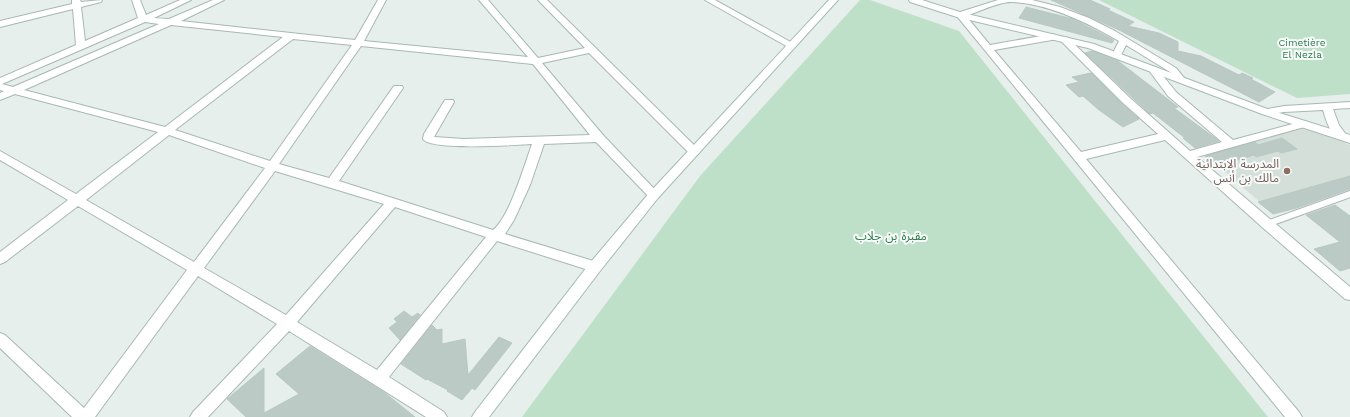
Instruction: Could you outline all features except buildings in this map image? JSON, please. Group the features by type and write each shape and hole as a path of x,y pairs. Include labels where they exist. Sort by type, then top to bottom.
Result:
{"street":[{"path":"0,24 76,3 98,0"},
{"path":"136,0 143,19"},
{"path":"0,82 187,0"},
{"path":"0,97 220,0"},
{"path":"0,339 85,417 197,269 272,166 358,43 382,0"},
{"path":"483,0 536,61 599,138 654,195"},
{"path":"542,0 694,151"},
{"path":"708,0 791,45"},
{"path":"480,417 595,267 654,195 834,0"},
{"path":"916,0 960,15 1065,40 1117,55 1266,112 1346,138"},
{"path":"960,15 1009,0"},
{"path":"1016,0 1050,7 1110,32 1173,70 1180,79"},
{"path":"76,3 81,46"},
{"path":"960,15 1294,417"},
{"path":"143,19 174,21 291,36 536,61 591,50"},
{"path":"0,259 291,36"},
{"path":"986,48 1052,37"},
{"path":"1065,40 1126,100 1266,224 1345,283 1350,294"},
{"path":"1117,55 1124,40"},
{"path":"1153,69 1172,94 1231,144"},
{"path":"0,87 167,131 272,166 332,183 595,267"},
{"path":"332,183 398,88"},
{"path":"449,102 429,134 428,139 442,143 464,143 599,138"},
{"path":"1266,112 1291,108 1350,105"},
{"path":"1327,107 1334,126 1346,138"},
{"path":"1189,155 1304,124"},
{"path":"1077,157 1168,136"},
{"path":"380,378 494,236 503,229 524,185 539,141"},
{"path":"0,155 288,322 380,378 439,417"},
{"path":"198,417 288,322 392,203"}],"lane":[{"path":"1266,224 1350,194"}],"shaded area":[{"name":"المدرسة الابتدائية مالك بن أنس","path":"1303,129 1322,133 1350,145 1350,189 1268,209 1203,153"}],"green space":[{"name":"مقبرة بن جلاب","path":"860,0 870,0 959,31 1268,417 522,417 700,176"},
{"name":"Cimetière El Nezla","path":"1099,0 1350,0 1350,94 1297,98"}],"place":[{"name":"المدرسة الابتدائية مالك بن أنس","path":"1287,171"}]}
